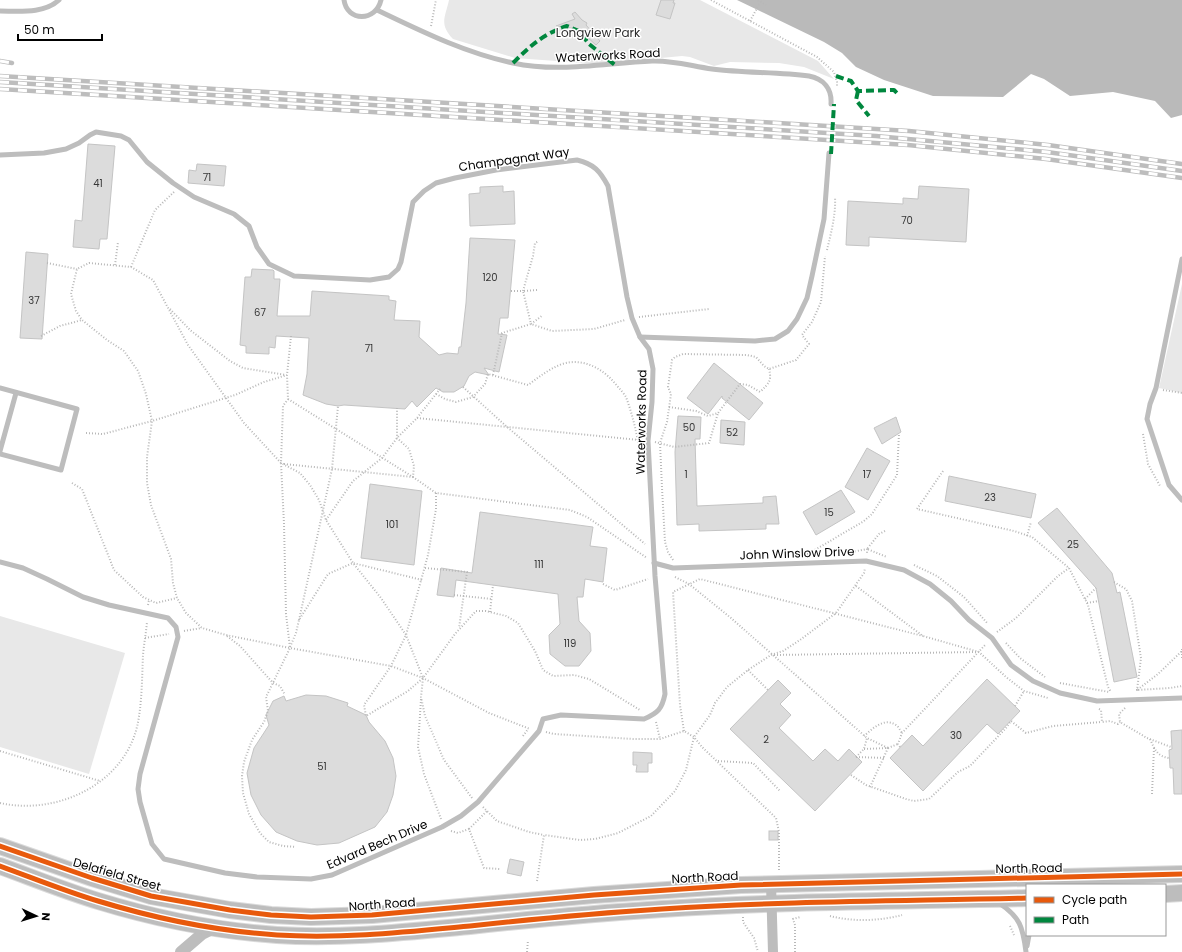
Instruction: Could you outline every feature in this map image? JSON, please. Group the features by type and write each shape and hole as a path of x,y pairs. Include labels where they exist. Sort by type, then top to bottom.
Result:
{"highway":[{"name":"Delafield Street","path":"0,846 117,886 170,900 230,910"},
{"path":"0,866 115,906 154,916 214,928 282,935 356,936 628,911 772,904 1026,898"},
{"name":"North Road","path":"230,910 291,916 352,917 775,879 1182,874"},
{"path":"1166,894 1182,893"}],"street":[{"path":"773,952 772,904 775,879"},
{"path":"182,952 202,934 214,928"}],"lane":[{"path":"0,11 37,10 51,6 59,0"},
{"path":"344,0 348,10 359,16 372,14 377,10 381,0"},
{"name":"Waterworks Road","path":"377,10 429,35 487,57 513,63 539,68 580,68 652,61 671,61 711,69 809,76 818,78 824,83 831,94 831,104"},
{"name":"Champagnat Way","path":"0,155 44,153 66,149 96,132 116,135 129,140 147,162 179,187 194,197 234,214 249,226 257,247 269,264 294,276 370,280 389,277 398,269 401,262 413,202 424,191 436,183 496,170 577,160 588,163 600,173 608,186 627,297 632,318 640,336"},
{"path":"640,336 755,341 775,339 788,331 797,319 807,298 824,219 829,153"},
{"path":"1182,259 1156,388 1150,404 1147,419 1169,485 1182,500"},
{"name":"Waterworks Road","path":"640,336 649,349 653,369 652,402 648,441 654,563 664,686 664,703 659,711 654,715"},
{"path":"0,388 77,409 61,470 0,454"},
{"path":"0,451 16,392"},
{"name":"John Winslow Drive","path":"654,563 672,568 866,561 904,570 930,584 951,601 969,620 992,638 1011,665 1033,681 1060,693 1097,701 1182,698"},
{"name":"Edvard Bech Drive","path":"0,562 22,568 41,576 83,597 109,605 168,618 176,627 178,637 140,774 138,789 140,802 152,844 164,860 225,873 257,877 311,879 332,875 442,827 461,816 478,802 539,731 543,719 560,715 644,719 654,715"},
{"path":"993,899 1011,912 1018,920 1023,933 1026,952"},
{"path":"1026,952 1029,936"}],"path":[{"path":"429,35 436,0"},
{"path":"711,0 821,59 834,72 837,82 836,89"},
{"path":"750,21 759,1 766,5"},
{"path":"131,267 155,210 179,187"},
{"path":"769,369 796,360 809,344 802,335 812,322 821,302 826,255 832,229 835,205 834,190"},
{"path":"531,324 523,291 533,256 535,243 538,241"},
{"path":"115,265 118,242"},
{"path":"47,263 77,269 89,263 131,267 153,280 188,345 244,423 281,463 300,473 310,485 326,520 353,563 381,598 406,635 423,678 418,747 424,774 441,817 442,827 458,833 469,830 487,811"},
{"path":"77,269 71,294 76,311 82,320 107,340 124,351 138,371 146,394 152,421 147,457 147,483 151,505 171,559 173,583 177,598 186,613 202,628 226,635 290,648 391,666 423,678 489,713 528,729 554,734 633,739 660,738 684,730"},
{"path":"511,291 537,290"},
{"path":"167,305 190,330 230,361 243,368 287,375"},
{"path":"531,324 552,330 594,328 632,318 709,309"},
{"path":"493,375 502,333 531,324 544,315"},
{"path":"41,336 60,326 82,320"},
{"path":"290,648 286,614 281,463 283,406 288,399 287,375 291,336"},
{"path":"417,418 648,441 660,443 674,447 709,443 718,413 740,384 748,385 760,392 769,383 771,377 769,369 756,357 747,355 683,354 672,360 668,387 671,394 667,422 660,443 665,542 668,552 675,562"},
{"path":"436,394 456,402 473,397 485,384 488,374 528,385 547,371 563,364 578,362 597,367 611,378 625,396 638,440 640,458"},
{"path":"86,433 103,434 152,421 226,398 264,382 287,375"},
{"path":"463,387 506,426 645,544 645,536"},
{"path":"1156,388 1182,393"},
{"path":"326,520 353,481 382,458 397,438 417,418 440,389"},
{"path":"288,399 436,493 570,510 587,517 654,563"},
{"path":"296,847 282,846 269,842 260,833 249,814 243,793 242,776 244,762 252,740 264,722 268,711 266,697 296,633 332,469 338,406"},
{"path":"669,407 696,411 708,416 718,413"},
{"path":"397,408 397,438 410,449 414,466 413,477"},
{"path":"794,554 808,554 864,521 872,514 897,475 899,433"},
{"path":"281,463 413,477"},
{"path":"942,471 917,509 1014,530 1032,538 1069,568 1087,603 1108,687 1110,692 1116,692"},
{"path":"72,483 82,489 114,570 143,597 149,600 156,603 177,598"},
{"path":"436,493 436,509 425,568 406,635 391,666 364,705 366,716 408,691 423,678 476,610 506,616 518,623 535,651 543,670 553,676 574,675 589,679 642,711 654,715 660,738"},
{"path":"1027,536 1031,522"},
{"path":"867,549 879,534 885,531"},
{"path":"423,678 421,697 425,716 444,760 472,798 497,821 529,832 580,840 595,839 618,833 651,816 675,791 686,770 694,737 710,715 715,703 727,687 748,670 771,655 783,651 800,640 836,613 864,573 866,561"},
{"path":"299,620 328,574 353,563 422,580"},
{"path":"425,568 466,572 459,630"},
{"path":"864,749 899,746 902,732 992,638 1016,618 1058,576 1069,568"},
{"path":"673,575 689,584 731,618 771,655 791,670 866,737 888,748"},
{"path":"603,584 615,590 655,576"},
{"path":"775,879 779,832 776,818 694,737 684,730 680,705 673,592 700,578 979,652"},
{"path":"1114,582 1126,589 1132,601 1141,658 1137,690"},
{"path":"490,612 493,585"},
{"path":"856,586 923,636"},
{"path":"1085,599 1096,588"},
{"path":"454,595 492,599"},
{"path":"0,803 32,807 64,801 88,790 100,781 125,755 135,734 149,600"},
{"path":"1087,603 1099,601"},
{"path":"226,635 240,646 273,683 280,686 285,695"},
{"path":"1137,690 1158,674 1182,650"},
{"path":"1182,650 1182,658"},
{"path":"771,655 979,652"},
{"path":"748,670 768,690"},
{"path":"1130,691 1182,686"},
{"path":"1015,706 1024,691"},
{"path":"1127,708 1123,708 1119,714 1120,722 1150,739 1171,747"},
{"path":"851,775 870,787 914,801 929,799 958,772 970,766 1006,728 1011,720 1026,733 1053,726 1102,722"},
{"path":"885,758 856,757 864,749 866,737 876,726 886,722 895,725 902,732"},
{"path":"1150,739 1158,755 1169,758"},
{"path":"870,787 885,758 888,748"},
{"path":"1152,794 1154,748"},
{"path":"0,750 100,781"},
{"path":"718,761 753,763 780,791"},
{"path":"469,830 484,868 500,869"},
{"path":"536,881 544,835"},
{"path":"830,916 844,920 889,919 908,913"},
{"path":"795,952 795,925 793,919 803,916"},
{"path":"1008,921 1017,941"},
{"path":"743,922 754,938 758,952"},
{"path":"527,952 528,940"}],"green space":[{"name":"Longview Park","path":"449,0 700,0 818,61 834,79 804,67 779,63 730,62 714,66 690,57 682,56 597,64 515,58 453,39 446,29 444,21"},
{"path":"1182,284 1182,393 1159,388"},
{"path":"0,616 125,653 89,774 0,747"}],"shaded area":[{"path":"737,0 1182,0 1182,115 1171,118 1155,101 1113,92 1070,96 1044,79 1031,74 1003,97 933,96 884,80 856,67 842,53 824,42"}],"building":[{"path":"661,0 674,0 673,3 675,3 670,19 656,15"},
{"path":"575,12 587,23 586,25 600,41 596,45 586,36 584,37 578,29 556,26 575,19 572,14"},
{"path":"88,144 115,146 107,239 100,239 99,249 73,247 75,220 82,221"},
{"path":"197,164 226,166 224,186 188,183 189,170 196,171"},
{"path":"503,186 503,192 514,191 515,224 470,226 469,194 480,193 480,187"},
{"path":"919,186 969,189 966,242 869,237 869,246 846,245 848,201 903,204 903,198 918,199"},
{"path":"470,238 515,240 508,318 500,318 498,334 507,335 499,372 484,368 489,375 475,372 469,376 464,386 454,392 443,392 436,388 417,407 412,401 405,409 344,405 338,406 326,404 303,395 307,374 309,338 276,336 275,348 269,347 269,354 246,353 246,346 240,345 245,277 251,277 252,269 273,270 274,279 280,279 277,316 310,316 312,291 389,296 389,300 396,301 394,320 420,321 419,337 439,355 447,353 458,354 459,347 461,347 466,303"},
{"path":"26,252 48,254 42,339 20,338"},
{"path":"714,363 763,403 749,420 722,398 722,396 708,414 687,398"},
{"path":"678,416 701,417 700,439 695,439 697,506 763,503 763,497 776,496 779,524 766,524 766,529 699,531 699,524 677,525 675,452"},
{"path":"896,417 901,432 882,444 874,428"},
{"path":"721,420 745,422 744,445 720,443"},
{"path":"867,448 890,461 868,500 845,487"},
{"path":"949,476 1036,494 1031,518 945,501"},
{"path":"370,484 422,491 414,565 361,558"},
{"path":"841,490 855,512 816,535 803,512"},
{"path":"1057,508 1112,573 1117,593 1120,592 1137,677 1114,682 1096,588 1038,523"},
{"path":"480,512 593,527 590,546 607,548 603,582 585,579 583,597 577,597 579,621 590,633 591,651 579,666 565,666 550,654 549,635 560,624 558,594 456,580 454,597 437,595 441,568 472,573"},
{"path":"987,679 1020,711 998,734 987,724 923,791 890,758 912,735 923,746"},
{"path":"778,680 791,693 780,704 791,715 779,728 813,761 825,749 838,761 849,749 862,762 815,811 730,729"},
{"path":"306,695 326,696 348,703 347,706 366,715 369,722 385,741 393,758 396,776 393,795 387,812 375,827 339,843 317,845 297,841 276,832 261,815 251,795 247,773 254,748 269,725 266,715 273,701 284,696 286,701"},
{"path":"1182,730 1182,794 1174,794 1173,768 1170,768 1169,750 1172,749 1171,731"},
{"path":"633,752 652,753 652,763 648,763 648,772 636,772 637,765 633,765"},
{"path":"769,831 778,831 778,840 769,840"},
{"path":"510,859 524,862 521,876 507,873"}],"railway":[{"path":"0,61 12,63"},
{"path":"0,76 909,131 1048,145 1182,164"},
{"path":"0,82 876,136 1047,152 1182,171"},
{"path":"0,89 908,145 1046,159 1182,178"}],"marked path":[{"path":"513,63 537,41 558,29 567,26 579,31 589,44 615,65"},
{"path":"836,76 851,81 858,91 894,90 898,94"},
{"path":"858,91 856,100 869,116"},
{"path":"831,154 834,104"}],"cycle path":[{"path":"0,846 92,878 151,896 230,910 271,915 311,917 372,915 594,895 741,885 1182,874"},
{"path":"0,866 61,889 165,919 232,931 301,936 398,933 590,914 707,906 1026,898"}]}
